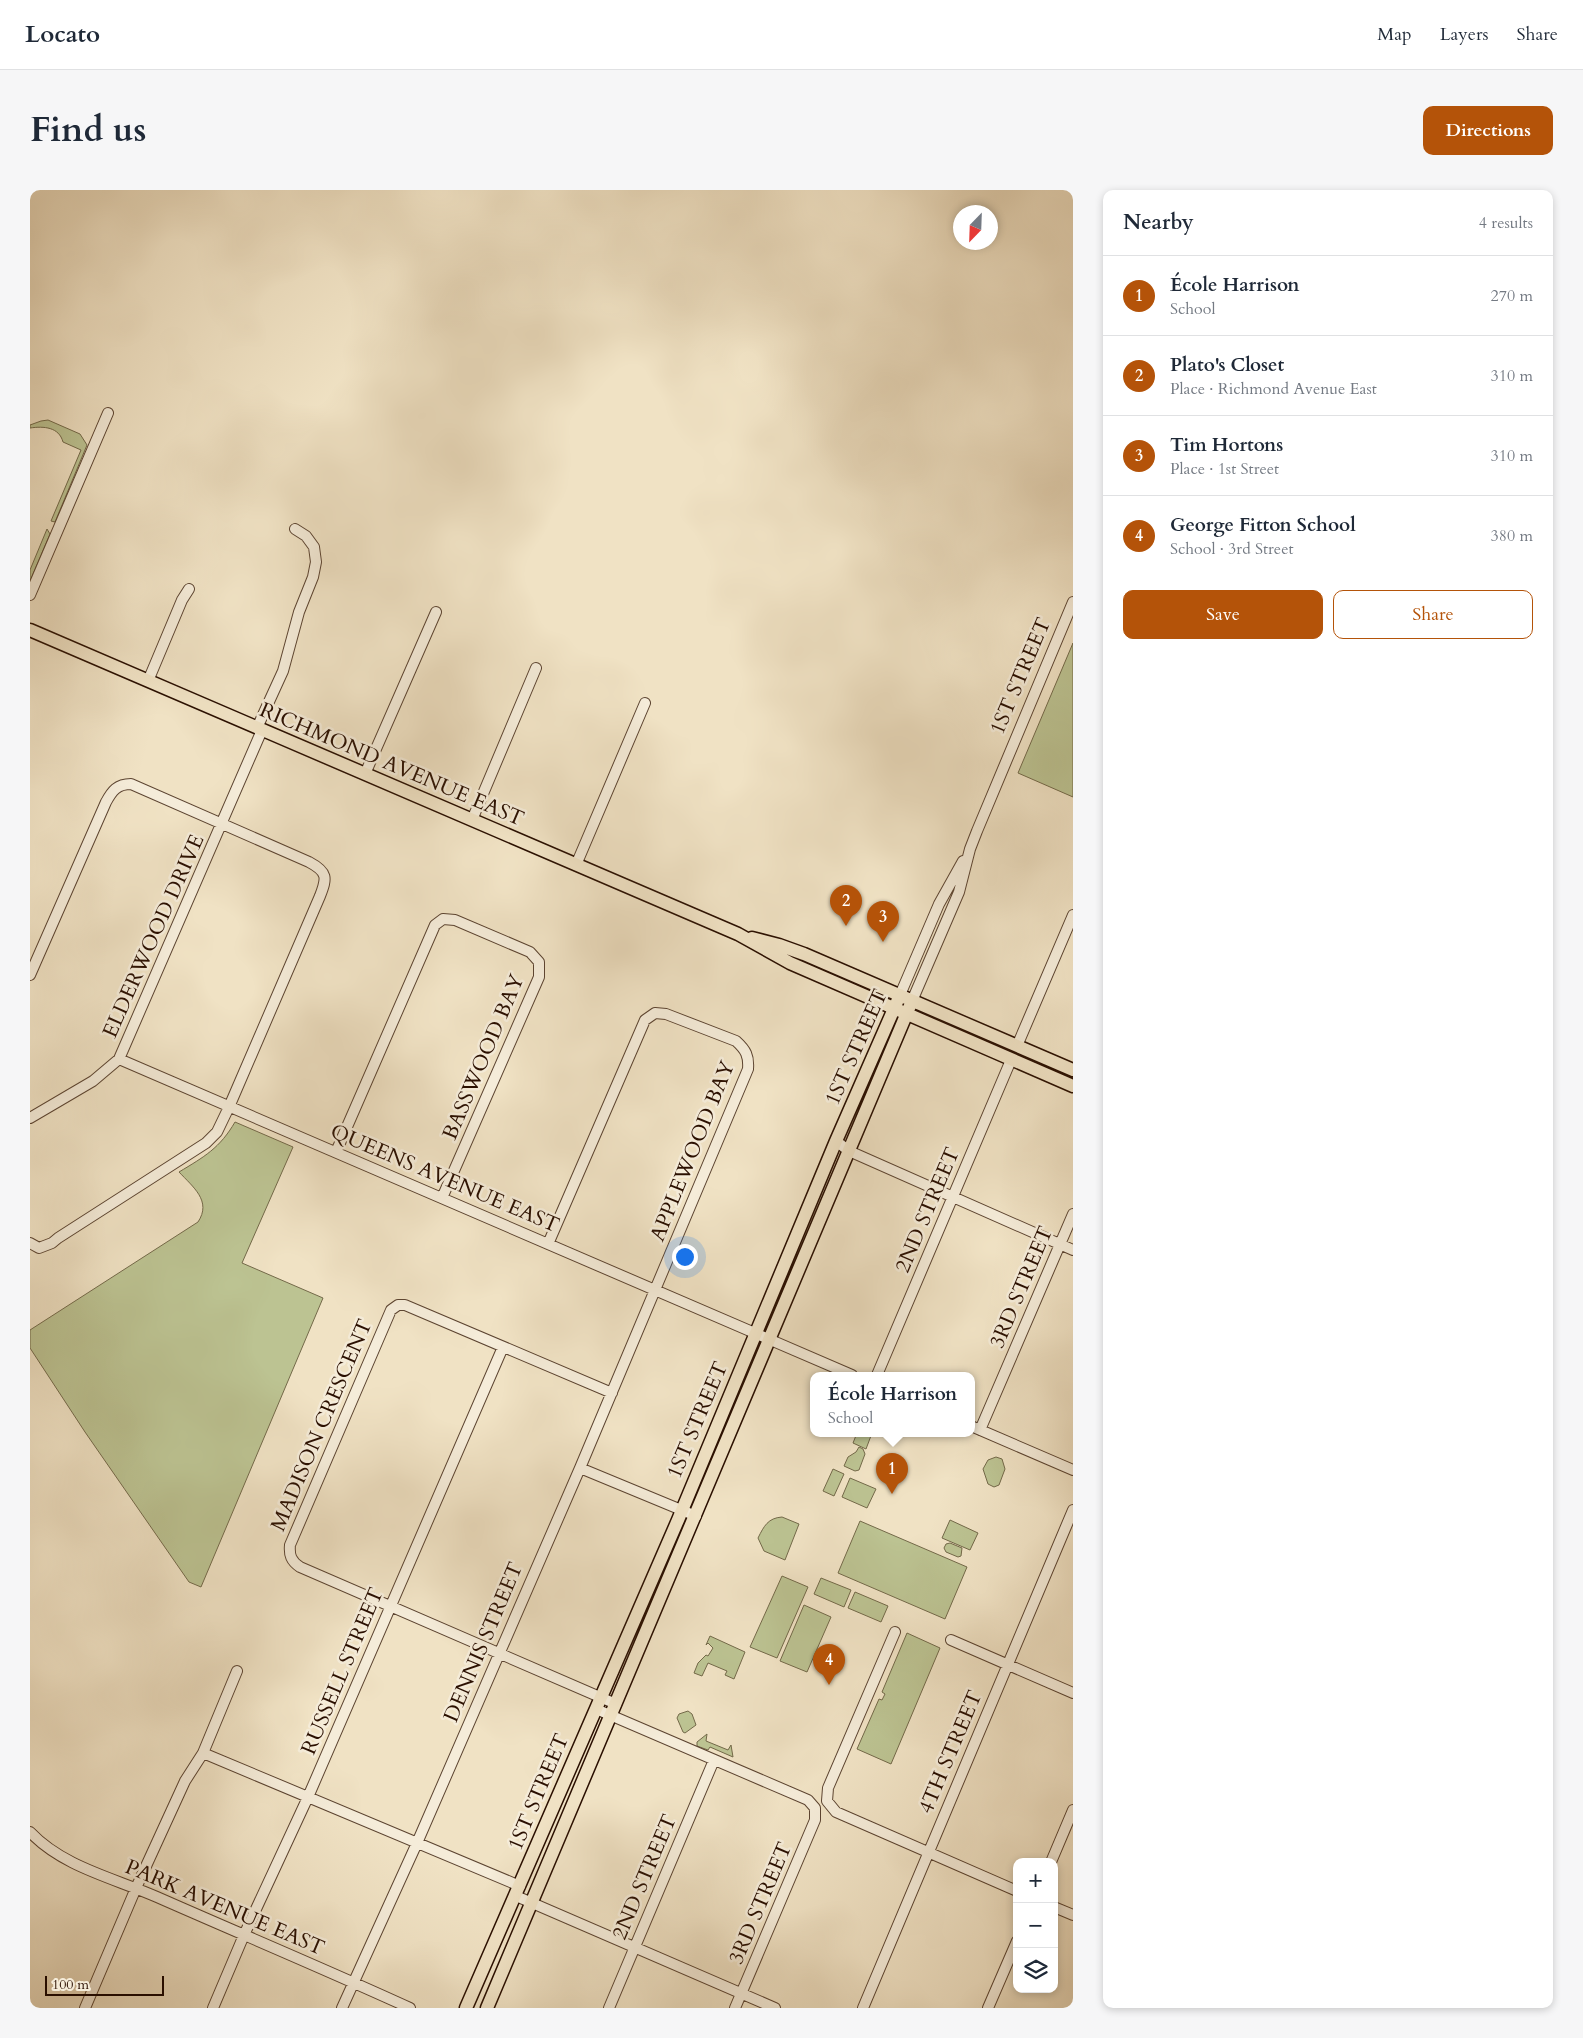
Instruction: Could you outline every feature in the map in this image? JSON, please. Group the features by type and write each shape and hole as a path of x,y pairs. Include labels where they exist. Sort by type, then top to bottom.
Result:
{"main road":[{"name":"RICHMOND AVENUE EAST","path":"30,630 738,934 790,963 1073,1086"},
{"name":"RICHMOND AVENUE EAST","path":"738,934 780,945 1073,1070"},
{"name":"1ST STREET","path":"466,2008 682,1510 836,1141 900,995"},
{"name":"1ST STREET","path":"487,2008 912,1001"}],"street":[{"path":"30,595 108,413"},
{"name":"ELDERWOOD DRIVE","path":"30,1118 93,1081 119,1059 223,824 260,729 263,714 283,671 316,562 314,547 306,536 295,529"},
{"path":"148,682 182,600 189,589"},
{"name":"1ST STREET","path":"900,995 942,898 970,849 1073,602"},
{"path":"365,774 436,612"},
{"path":"472,820 536,668"},
{"path":"576,865 645,703"},
{"path":"30,975 112,791 121,784 131,784 310,862 320,867 325,875 325,884 320,896 217,1132 206,1144 52,1243 40,1248 30,1243"},
{"name":"1ST STREET","path":"912,1001 959,892 970,849"},
{"path":"1017,1046 1073,915"},
{"name":"BASSWOOD BAY","path":"336,1152 435,925 443,920 455,920 530,952 538,962 539,977 442,1198"},
{"name":"APPLEWOOD BAY","path":"548,1244 645,1020 655,1013 666,1014 736,1041 745,1048 749,1058 748,1069 655,1289"},
{"name":"QUEENS AVENUE EAST","path":"119,1059 845,1372"},
{"name":"2ND STREET","path":"878,1372 1011,1060"},
{"path":"836,1141 849,1151 1073,1250"},
{"name":"3RD STREET","path":"976,1428 1073,1214"},
{"name":"DENNIS STREET","path":"342,2008 417,1843 580,1468 655,1289"},
{"name":"MADISON CRESCENT","path":"612,1393 405,1305 398,1305 391,1310 290,1545 289,1553 293,1562 300,1567 616,1704"},
{"name":"RUSSELL STREET","path":"213,2008 244,1935 308,1797 502,1347"},
{"path":"976,1428 1073,1470"},
{"path":"580,1468 696,1516"},
{"name":"4TH STREET","path":"863,2008 1073,1510"},
{"path":"894,1632 828,1788 827,1801 836,1812 1013,1889"},
{"path":"951,1640 1007,1666 1073,1693"},
{"path":"86,2008 136,1888 185,1782 203,1753 237,1671"},
{"path":"596,1709 714,1760"},
{"path":"203,1753 417,1843 518,1891 530,1903 775,2008"},
{"name":"2ND STREET","path":"609,2008 714,1760"},
{"name":"3RD STREET","path":"714,1760 808,1800 816,1811 815,1820 736,2008"},
{"path":"1053,1858 1073,1810"},
{"name":"PARK AVENUE EAST","path":"30,1832 38,1840 70,1862 136,1888 410,2008"},
{"path":"1058,1909 1073,1915"},
{"path":"988,2008 1014,1948"}],"green space":[{"path":"48,420 80,434 87,445 55,522 51,521 81,450 63,442 54,430 40,427 30,428 30,425"},
{"path":"47,529 50,534 30,581 30,570"},
{"path":"1073,643 1073,797 1018,773"},
{"path":"235,1122 293,1147 242,1263 323,1298 201,1587 189,1582 85,1432 30,1348 30,1330 198,1222 202,1214 202,1201 195,1189 179,1172 211,1151 223,1139"},
{"path":"855,1437 870,1437 866,1449 853,1443"},
{"path":"859,1447 863,1449 865,1454 859,1470 855,1471 844,1466 848,1457 856,1452"},
{"path":"996,1457 1002,1459 1005,1469 999,1485 994,1487 988,1484 983,1469 988,1460"},
{"path":"833,1469 844,1474 834,1496 823,1491"},
{"path":"850,1478 876,1489 867,1508 842,1497"},
{"path":"782,1517 799,1524 785,1560 764,1551 758,1538 767,1523"},
{"path":"950,1520 978,1533 970,1550 942,1538"},
{"path":"860,1521 967,1567 945,1619 838,1573"},
{"path":"950,1543 962,1548 961,1556 958,1557 946,1552 944,1548 946,1544"},
{"path":"782,1576 808,1587 777,1658 750,1647"},
{"path":"821,1578 851,1590 844,1607 814,1594"},
{"path":"855,1592 888,1606 881,1622 848,1608"},
{"path":"804,1605 831,1617 807,1672 780,1661"},
{"path":"907,1633 940,1648 891,1764 857,1749 879,1699 882,1700 885,1694 882,1692"},
{"path":"710,1636 745,1652 734,1679 725,1675 727,1671 708,1663 702,1676 694,1673 698,1663 706,1655 708,1656 713,1648 708,1643 706,1645"},
{"path":"688,1711 692,1714 696,1725 685,1733 677,1718 679,1714"},
{"path":"707,1734 706,1741 728,1750 731,1745 733,1757 710,1747 708,1750 697,1746 697,1742"}],"place":[{"name":"Plato's Closet","path":"846,926"},
{"name":"Tim Hortons","path":"883,942"},
{"name":"École Harrison","path":"892,1494"},
{"name":"George Fitton School","path":"829,1685"}]}
